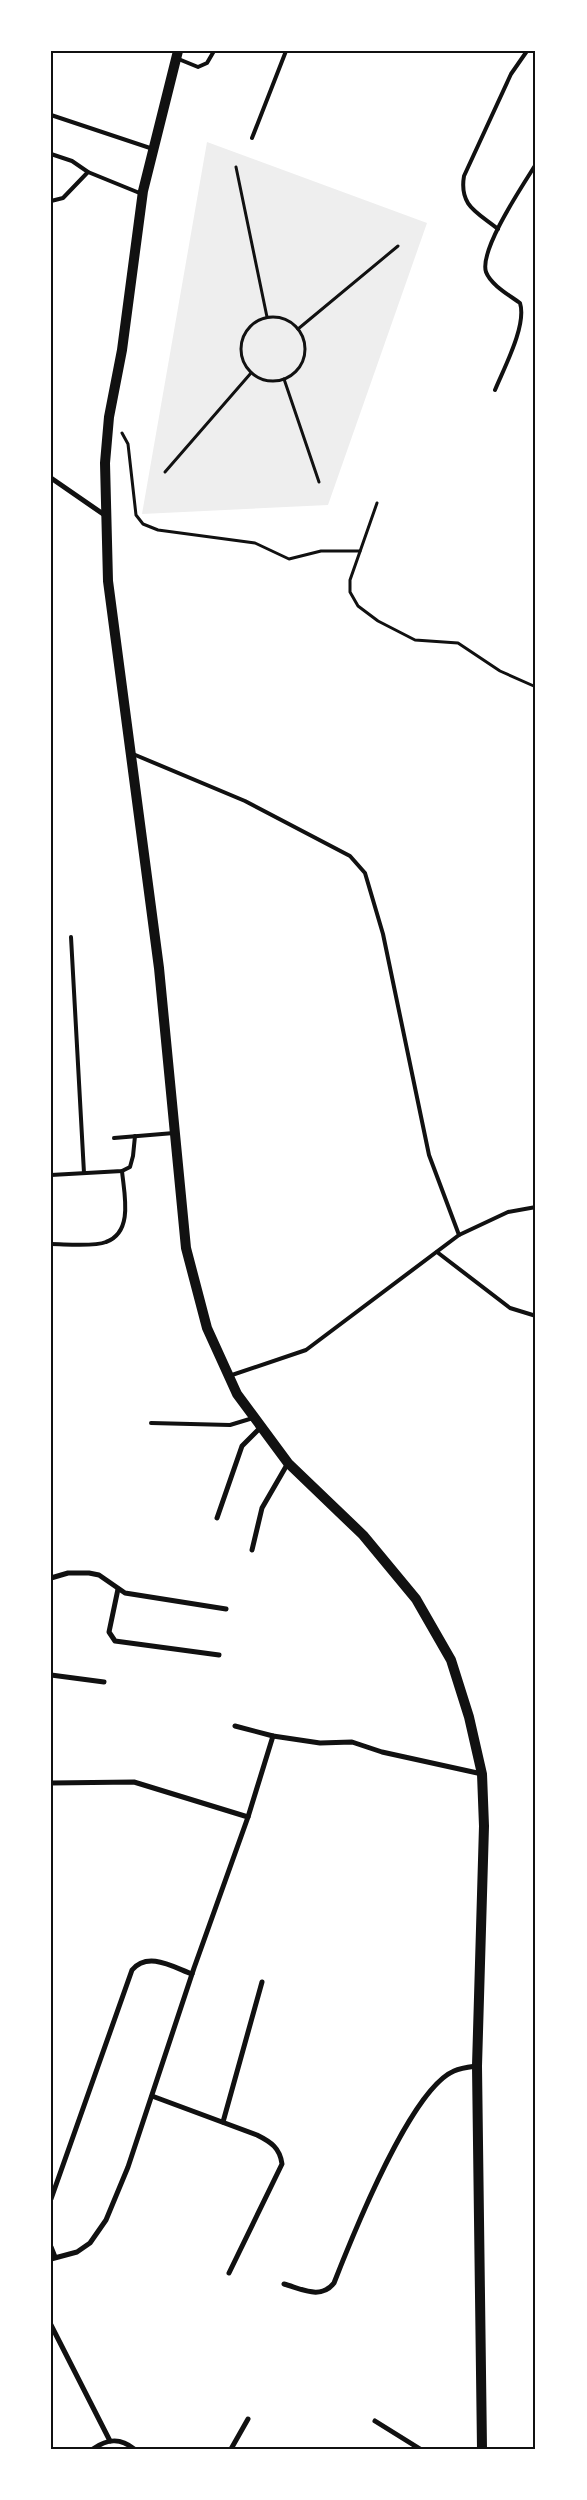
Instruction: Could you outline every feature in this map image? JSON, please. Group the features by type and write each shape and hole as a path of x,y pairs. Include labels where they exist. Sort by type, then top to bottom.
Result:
{"main road":[{"path":"177,55 142,194 122,350 108,425 105,463 108,581 159,968 186,1248 207,1328 236,1394 288,1463 363,1536 416,1599 451,1660 469,1716 482,1774 484,1826 477,2066 482,2449"}],"street":[{"path":"51,478 106,516"},
{"path":"217,1518 242,1446 260,1427"},
{"path":"252,1550 262,1508 288,1463"},
{"path":"51,1578 68,1573 89,1573 99,1575 125,1593 226,1608"},
{"path":"118,1589 109,1632 115,1641 219,1655"},
{"path":"51,1675 104,1682"},
{"path":"235,1726 274,1736 320,1743 352,1742 382,1752 482,1774"},
{"path":"51,2247 53,2258 77,2252 99,2234 128,2167 274,1736"},
{"path":"51,1783 134,1782 248,1817"},
{"path":"51,2199 132,1970 138,1963 144,1960 155,1961 192,1974"},
{"path":"223,2122 262,1982"},
{"path":"284,2284 315,2293 329,2289 334,2283 366,2206 397,2144 427,2094 454,2070 477,2066"},
{"path":"152,2096 223,2122 272,2143 278,2149 282,2164 229,2272"},
{"path":"51,2326 110,2441"},
{"path":"231,2449 248,2419"},
{"path":"375,2421 395,2436 420,2449"},
{"path":"93,2449 110,2441 123,2442 134,2449"}],"lane":[{"path":"177,55 198,67 207,63 214,51"},
{"path":"252,138 286,51"},
{"path":"498,229 468,204 462,191 464,176 511,74 527,51"},
{"path":"51,115 153,149"},
{"path":"51,154 72,161 88,172 142,194"},
{"path":"496,390 522,321 522,315 520,303 491,281 486,271 487,251 536,164"},
{"path":"51,201 63,198 88,172"},
{"path":"131,754 245,802 350,856 365,874 383,934 429,1155 458,1236"},
{"path":"71,937 84,1173"},
{"path":"114,1138 176,1133"},
{"path":"51,1175 122,1171 130,1167 134,1156 135,1136"},
{"path":"51,1244 105,1243 114,1238 126,1212 122,1171"},
{"path":"228,1376 306,1350 458,1236 508,1212 536,1207"},
{"path":"437,1252 510,1308 536,1316"},
{"path":"151,1423 230,1425 254,1418"}],"path":[{"path":"236,167 267,317"},
{"path":"298,329 398,246"},
{"path":"267,317 285,319 298,329 304,341 303,362 297,371 284,379 269,382 251,373 241,358 242,340 251,325 267,317"},
{"path":"165,472 251,373"},
{"path":"284,379 319,482"},
{"path":"108,425 122,434 128,444 136,515 149,527 256,543 289,558 321,551 360,551"},
{"path":"377,503 350,580 350,592 358,606 378,621 415,640 458,643 500,671 536,688"}],"shaded area":[{"path":"207,142 427,223 328,505 142,514"}]}
